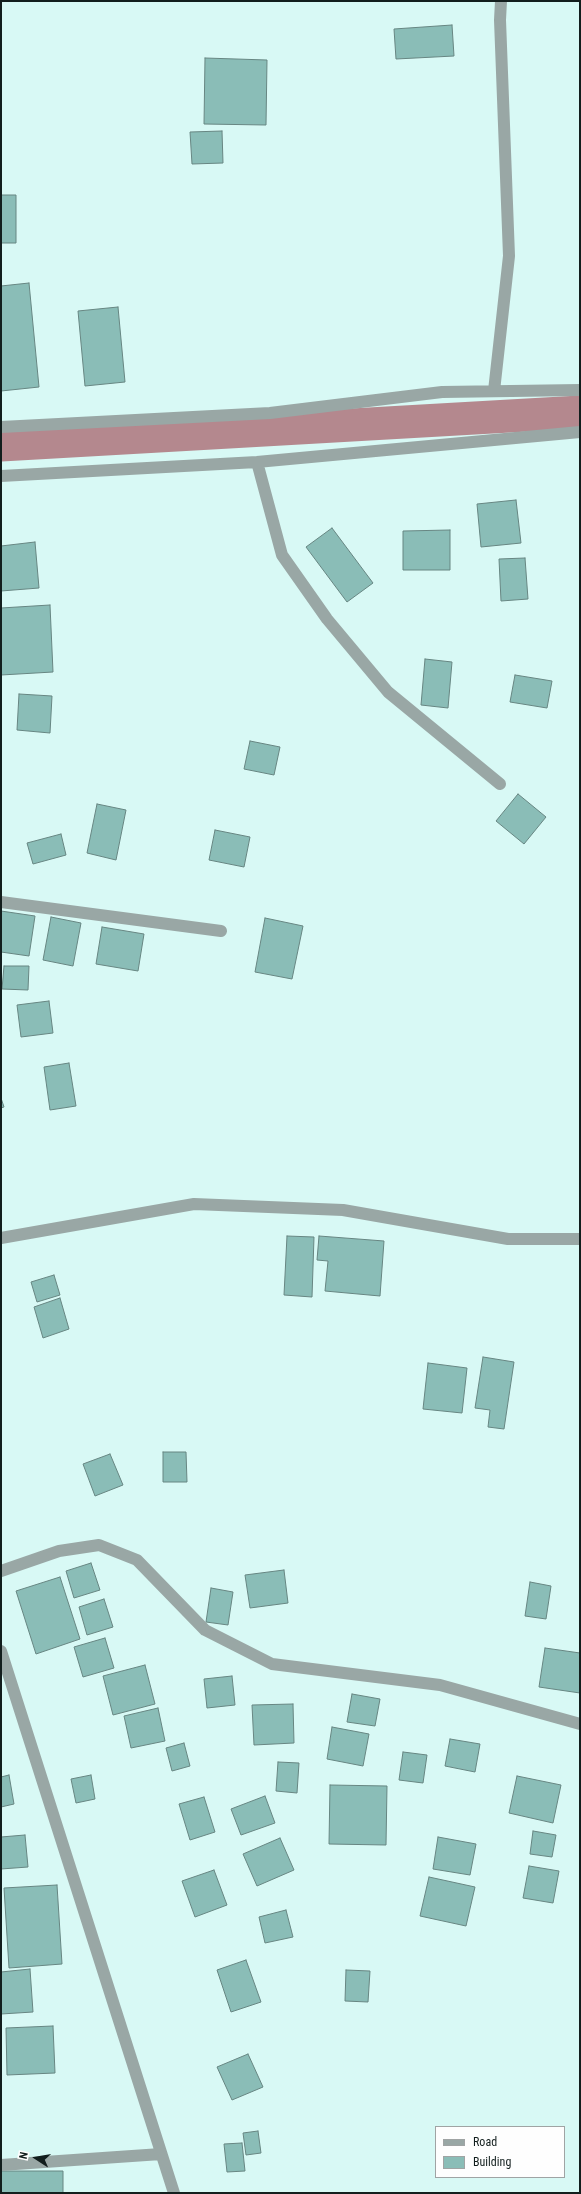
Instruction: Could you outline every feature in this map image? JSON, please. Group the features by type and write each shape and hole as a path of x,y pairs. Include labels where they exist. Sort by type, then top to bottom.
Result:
{"street":[{"path":"494,391 509,256 500,20 501,1"},
{"path":"1,427 270,413 442,392 580,390"},
{"path":"1,476 257,462 580,432"},
{"path":"257,462 282,555 327,619 388,692 500,784"},
{"path":"1,902 221,931"},
{"path":"1,1238 194,1204 343,1210 508,1239 580,1239"},
{"path":"1,1570 59,1551 99,1545 137,1560 205,1630 272,1664 440,1685 580,1724"},
{"path":"1,1650 174,2193"},
{"path":"1,2166 161,2154"}],"building":[{"path":"452,25 454,56 396,59 394,29"},
{"path":"205,58 267,60 266,125 204,124"},
{"path":"222,131 223,163 192,164 190,132"},
{"path":"1,195 16,195 16,243 1,243"},
{"path":"29,283 39,387 1,391 1,286"},
{"path":"118,307 125,382 85,386 78,311"},
{"path":"516,500 521,543 481,547 477,504"},
{"path":"332,528 373,583 347,602 306,547"},
{"path":"450,530 450,570 403,570 403,531"},
{"path":"35,542 39,588 1,591 1,546"},
{"path":"525,558 528,599 501,601 499,559"},
{"path":"50,605 53,672 1,675 1,608"},
{"path":"425,659 452,662 448,708 421,705"},
{"path":"515,675 552,681 547,708 510,702"},
{"path":"19,694 52,696 50,733 17,730"},
{"path":"250,741 280,747 274,775 244,769"},
{"path":"518,794 546,817 524,844 496,821"},
{"path":"97,804 126,810 116,860 87,853"},
{"path":"215,830 250,837 244,867 209,860"},
{"path":"61,834 66,855 33,864 27,843"},
{"path":"1,911 35,916 29,956 1,952"},
{"path":"51,917 81,923 73,966 43,960"},
{"path":"265,918 303,926 292,979 255,972"},
{"path":"102,927 144,934 138,971 96,964"},
{"path":"4,966 29,966 28,990 2,989"},
{"path":"49,1001 53,1033 21,1037 17,1005"},
{"path":"69,1063 76,1106 50,1110 44,1067"},
{"path":"1,1098 4,1107 1,1108"},
{"path":"287,1236 314,1237 312,1297 284,1295"},
{"path":"319,1236 384,1241 380,1296 325,1291 328,1261 317,1260"},
{"path":"54,1275 60,1295 37,1302 31,1282"},
{"path":"60,1298 69,1329 43,1338 34,1307"},
{"path":"483,1357 514,1362 504,1429 488,1427 490,1410 475,1408"},
{"path":"428,1363 467,1368 462,1413 423,1409"},
{"path":"163,1452 186,1452 187,1482 163,1482"},
{"path":"110,1454 123,1485 95,1496 83,1464"},
{"path":"91,1563 100,1590 74,1598 66,1571"},
{"path":"284,1570 288,1603 250,1608 245,1575"},
{"path":"60,1577 80,1639 36,1654 16,1591"},
{"path":"530,1582 551,1586 546,1619 525,1616"},
{"path":"211,1588 233,1592 228,1625 206,1622"},
{"path":"104,1599 113,1627 87,1635 79,1607"},
{"path":"105,1638 114,1668 83,1677 74,1647"},
{"path":"545,1648 580,1653 580,1693 539,1687"},
{"path":"145,1665 155,1704 113,1715 103,1676"},
{"path":"232,1676 235,1705 207,1708 204,1679"},
{"path":"352,1694 380,1699 375,1726 347,1722"},
{"path":"293,1704 294,1743 254,1745 252,1705"},
{"path":"158,1708 165,1741 131,1748 124,1716"},
{"path":"332,1727 369,1734 363,1766 327,1759"},
{"path":"450,1739 480,1744 475,1772 445,1766"},
{"path":"184,1743 190,1766 172,1771 166,1748"},
{"path":"403,1752 427,1755 423,1783 399,1780"},
{"path":"278,1762 299,1763 297,1793 276,1791"},
{"path":"9,1775 14,1804 1,1807 1,1777"},
{"path":"91,1775 95,1799 76,1803 71,1779"},
{"path":"517,1776 561,1785 553,1823 509,1813"},
{"path":"330,1785 387,1786 386,1845 329,1844"},
{"path":"265,1796 275,1823 241,1835 231,1809"},
{"path":"204,1797 215,1832 190,1840 179,1804"},
{"path":"533,1831 556,1835 552,1857 530,1854"},
{"path":"25,1835 28,1867 1,1869 1,1837"},
{"path":"438,1837 476,1844 470,1875 433,1869"},
{"path":"280,1838 294,1870 257,1886 243,1854"},
{"path":"529,1866 559,1871 553,1903 523,1898"},
{"path":"214,1870 227,1905 195,1917 182,1881"},
{"path":"429,1877 475,1887 466,1926 420,1916"},
{"path":"57,1885 62,1964 9,1968 4,1888"},
{"path":"286,1910 293,1937 265,1943 259,1917"},
{"path":"246,1960 261,2002 231,2012 217,1970"},
{"path":"30,1969 33,2012 1,2014 1,1972"},
{"path":"346,1970 370,1971 368,2002 345,2001"},
{"path":"53,2026 55,2073 7,2075 6,2028"},
{"path":"248,2054 263,2087 232,2100 217,2067"},
{"path":"258,2131 261,2153 246,2155 243,2133"},
{"path":"242,2143 245,2171 227,2172 224,2144"},
{"path":"1,2171 63,2171 63,2193 1,2193"}],"waterway":[{"path":"1,445 580,412"}]}
